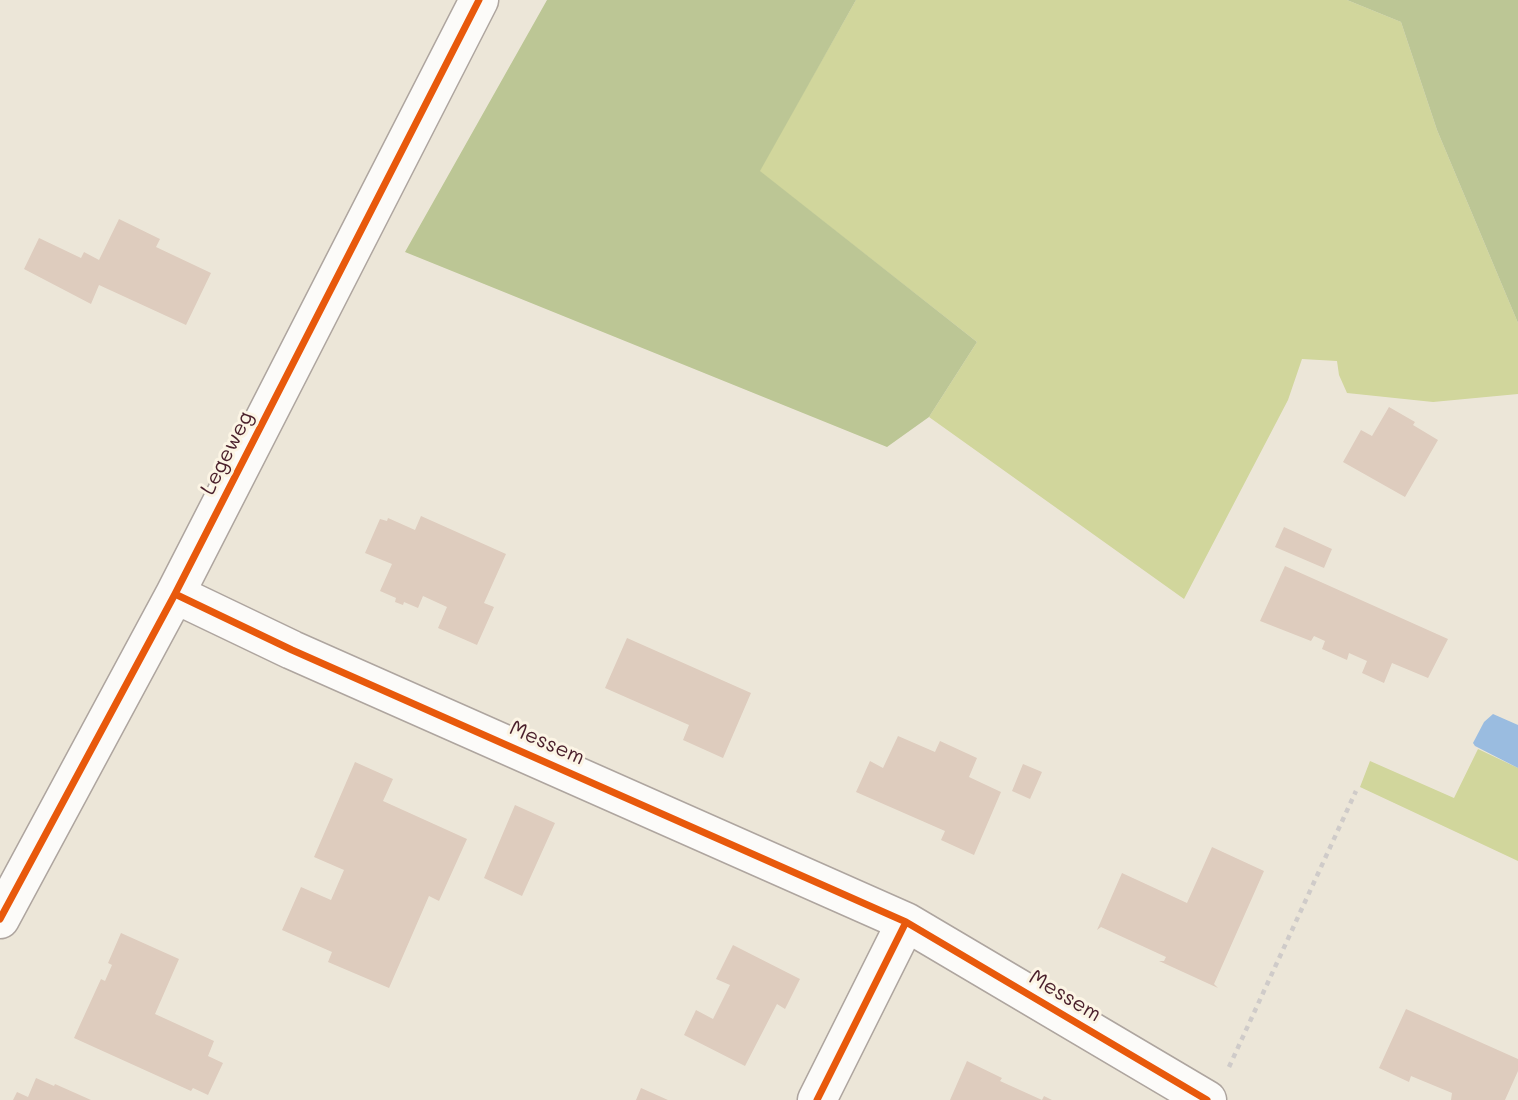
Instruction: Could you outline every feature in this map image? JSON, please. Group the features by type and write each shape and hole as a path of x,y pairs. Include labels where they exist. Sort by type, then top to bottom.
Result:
{"street":[{"name":"Legeweg","path":"0,919 175,594 479,0"},
{"name":"Messem","path":"175,594 292,650 906,922 1216,1088"},
{"path":"817,1100 906,922"}],"path":[{"path":"1216,1088 1356,791"}],"green space":[{"path":"547,0 856,0 760,171 977,342 929,417 887,447 405,252"},
{"path":"856,0 1347,0 1401,22 1437,130 1518,323 1518,394 1433,402 1347,393 1339,375 1337,361 1302,359 1288,400 1184,599 929,417 977,342 759,171"},
{"path":"1347,0 1518,0 1518,323 1437,130 1401,22"},
{"path":"1478,749 1518,768 1518,861 1360,787 1370,761 1454,798"}],"water":[{"path":"1493,714 1518,725 1518,768 1473,743 1484,722"}],"building":[{"path":"119,219 160,239 156,247 211,273 186,325 99,285 91,304 24,269 39,238 81,258 84,252 99,260"},
{"path":"1389,407 1438,440 1405,497 1343,462 1361,430 1372,436"},
{"path":"421,516 506,554 484,603 494,607 477,645 438,628 447,607 423,596 418,608 404,602 403,605 395,602 396,598 380,591 392,564 365,553 380,519 387,521 388,518 415,530"},
{"path":"1284,527 1332,549 1324,568 1275,547"},
{"path":"1285,566 1448,639 1428,678 1392,663 1384,683 1362,673 1367,661 1349,653 1347,660 1322,649 1325,641 1314,636 1311,641 1260,621"},
{"path":"627,638 751,693 723,758 683,740 689,725 605,688"},
{"path":"898,736 935,752 940,741 977,758 969,777 1001,792 974,855 941,840 945,831 856,792 870,761 883,768"},
{"path":"355,762 393,779 383,801 467,839 439,901 429,896 389,988 328,962 332,952 282,930 301,887 331,900 344,870 314,857"},
{"path":"1023,764 1042,772 1030,799 1012,791"},
{"path":"515,805 555,823 522,896 484,878"},
{"path":"1212,847 1264,871 1214,984 1218,988 1159,961 1164,961 1166,957 1101,927 1097,930 1122,873 1187,903"},
{"path":"121,933 179,959 155,1014 214,1041 208,1056 223,1063 208,1095 193,1088 191,1091 74,1038 101,979 105,981 112,965 108,963"},
{"path":"733,945 800,979 785,1009 777,1004 745,1066 684,1035 696,1010 713,1019 730,985 716,979"},
{"path":"1406,1009 1518,1059 1518,1071 1505,1100 1451,1100 1452,1093 1411,1076 1409,1082 1379,1068"},
{"path":"967,1061 1002,1078 1000,1081 1042,1100 950,1100"},
{"path":"36,1078 91,1100 13,1100 17,1092 28,1097"},
{"path":"641,1088 668,1100 636,1100"}],"cycle path":[{"path":"0,919 175,594 479,0"},
{"path":"175,594 292,650 906,922 817,1100"},
{"path":"906,922 1207,1100"}]}
